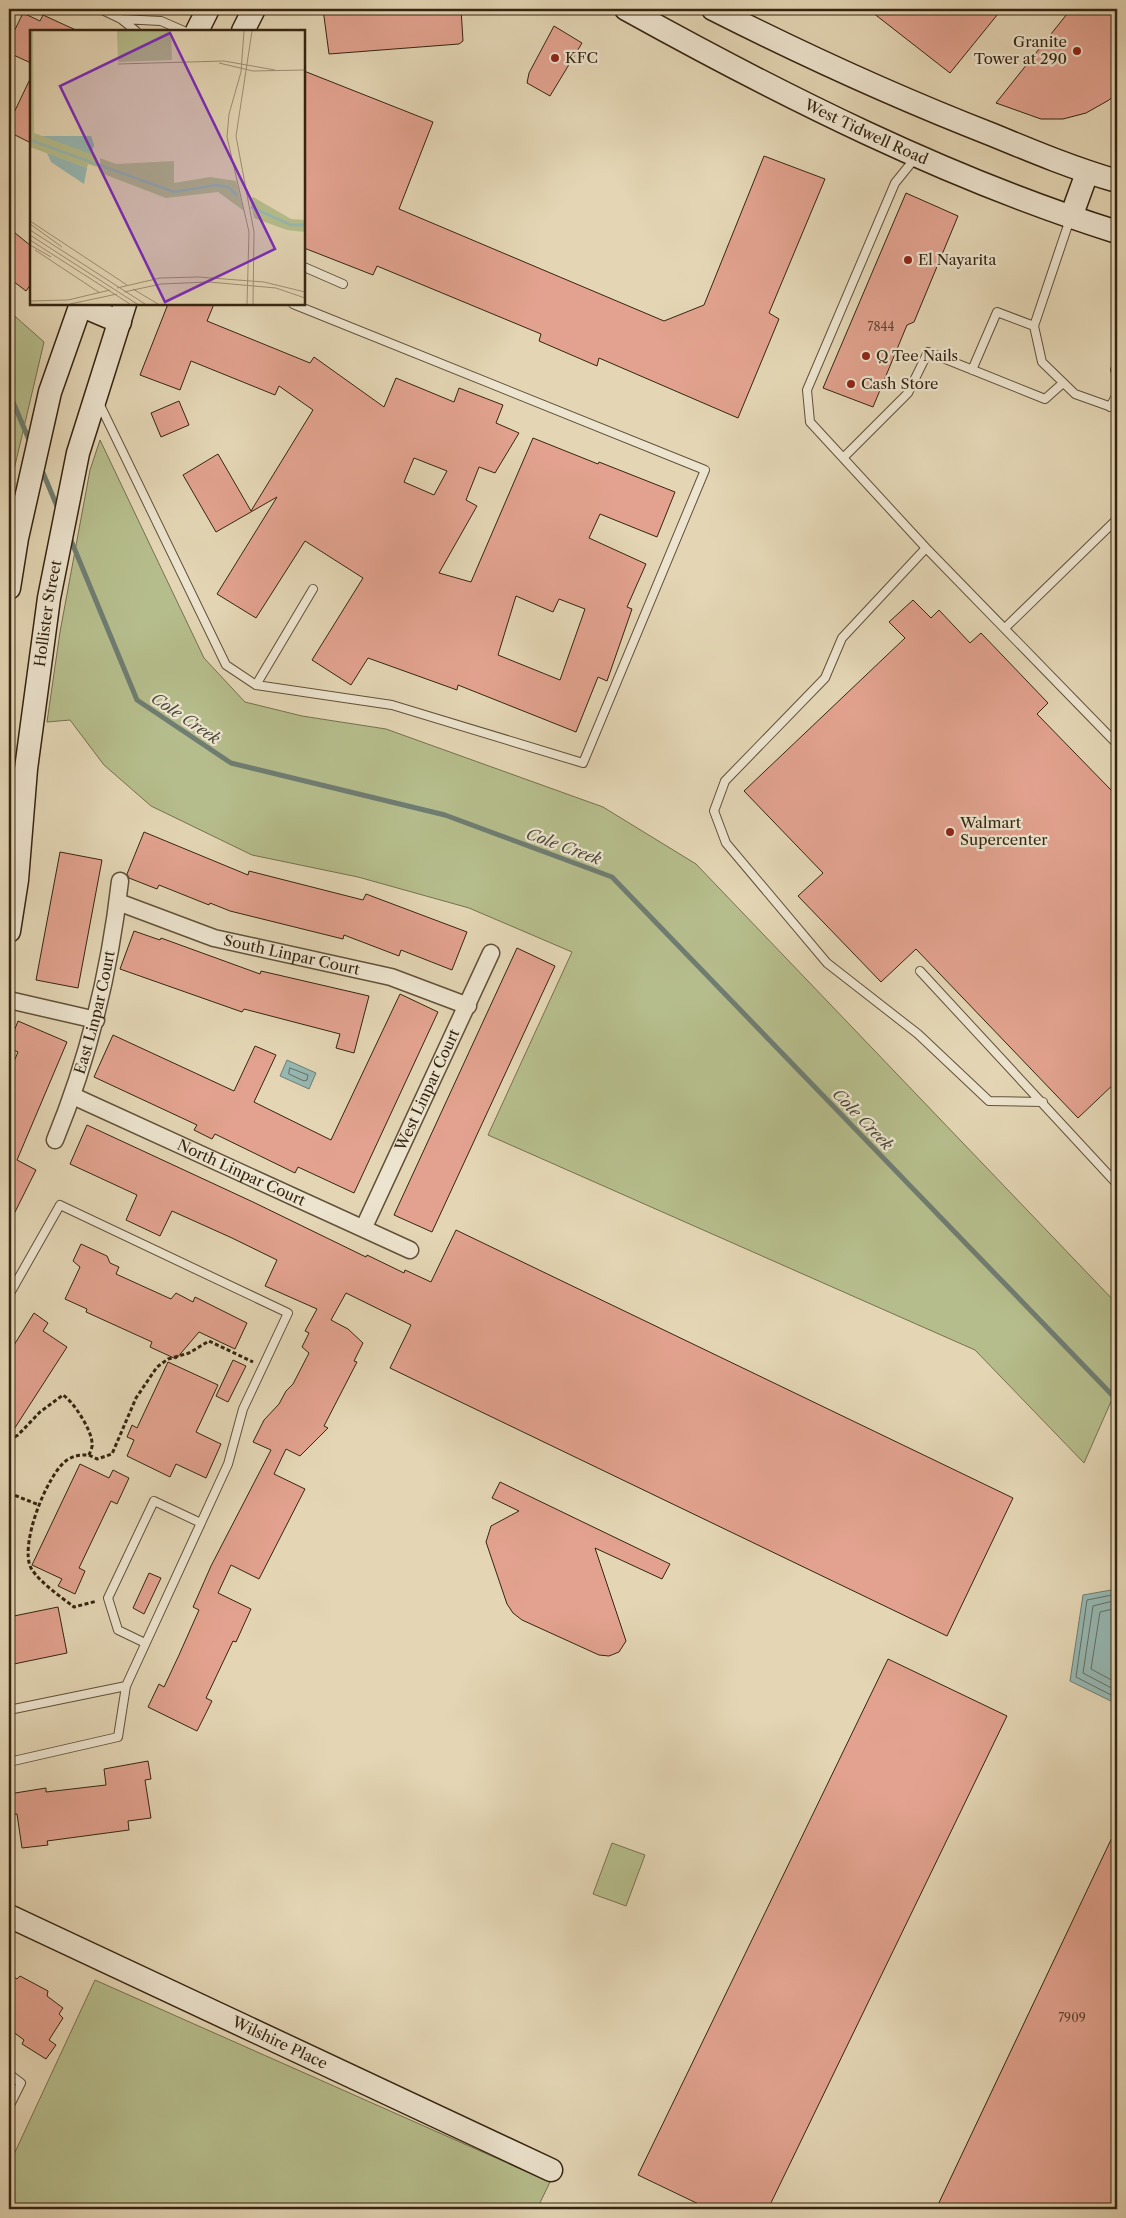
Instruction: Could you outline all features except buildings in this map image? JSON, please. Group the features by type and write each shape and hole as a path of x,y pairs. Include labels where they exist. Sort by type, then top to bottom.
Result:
{"main road":[{"path":"198,30 208,9"},
{"path":"244,30 254,9"},
{"name":"West Tidwell Road","path":"626,9 756,80 917,155 1071,218 1117,232"},
{"path":"713,9 777,41 934,112 1087,173 1117,181"},
{"path":"1071,218 1087,173"},
{"path":"9,588 50,392 80,305"},
{"path":"85,305 122,313"},
{"name":"Hollister Street","path":"9,931 17,880 26,768 49,598 78,453 122,313"},
{"name":"Wilshire Place","path":"9,1916 552,2170"}],"street":[{"name":"East Linpar Court","path":"55,1140 73,1096 96,1020 118,902 120,881"},
{"name":"South Linpar Court","path":"118,902 214,938 392,976 468,1006"},
{"name":"West Linpar Court","path":"364,1227 491,953"},
{"path":"9,1000 96,1020"},
{"name":"North Linpar Court","path":"73,1096 364,1227 410,1250"}],"lane":[{"path":"100,9 121,19 135,30"},
{"path":"121,19 161,21 182,30"},
{"path":"917,155 894,183 807,390 810,422 926,548 1117,744"},
{"path":"1071,218 1034,326 1042,362 1075,394 1114,408 1117,394"},
{"path":"305,267 343,284"},
{"path":"96,397 226,665 256,685 392,705 583,763 705,470 295,305"},
{"path":"972,370 998,312 1034,326"},
{"path":"843,458 908,393 928,352 1045,399 1063,382"},
{"path":"1117,366 1115,370 1117,374"},
{"path":"1005,628 1117,519"},
{"path":"926,548 842,638 825,678 725,781 714,811 726,843 827,963 918,1034 990,1101 1042,1102"},
{"path":"256,685 313,589"},
{"path":"920,971 1117,1183"},
{"path":"9,1296 60,1205 288,1314 243,1409 228,1464 126,1686 118,1736 9,1762"},
{"path":"145,1644 118,1630 108,1598 154,1501 201,1523"},
{"path":"9,1710 126,1686"},
{"path":"9,2074 21,2082 9,2107"}],"path":[{"path":"108,1598 74,1607 57,1594 31,1567 29,1545 39,1505 45,1490 65,1461 76,1455 89,1455 93,1458 101,1459 112,1454 136,1398 157,1367 168,1359 189,1353 209,1341 262,1366"},
{"path":"9,1440 18,1435 40,1412 63,1395 79,1410 92,1443 89,1455"},
{"path":"9,1494 39,1505"}],"green space":[{"path":"9,311 44,342 9,491"},
{"path":"100,440 204,658 245,702 302,716 386,729 603,807 696,864 1117,1304 1117,1388 1084,1463 975,1350 488,1135 572,952 469,908 358,877 252,855 151,806 104,765 70,720 47,722 60,632 90,470"},
{"path":"612,1843 645,1855 626,1906 593,1894"},
{"path":"95,1980 550,2182 537,2209 9,2209 9,2165"}],"water":[{"path":"287,1060 316,1073 309,1089 280,1076"},
{"path":"1117,1589 1117,1704 1070,1681 1083,1595"}],"waterway":[{"name":"Cole Creek","path":"9,398 13,402 30,442"},
{"name":"Cole Creek","path":"41,468 59,511"},
{"name":"Cole Creek","path":"70,538 137,700 231,763 445,815 612,877 1117,1400"}],"place":[{"name":"Granite Tower at 290","path":"1077,51"},
{"name":"KFC","path":"555,58"},
{"name":"El Nayarita","path":"908,260"},
{"name":"Q Tee Nails","path":"866,356"},
{"name":"Cash Store","path":"851,384"},
{"name":"Walmart Supercenter","path":"950,832"}]}
